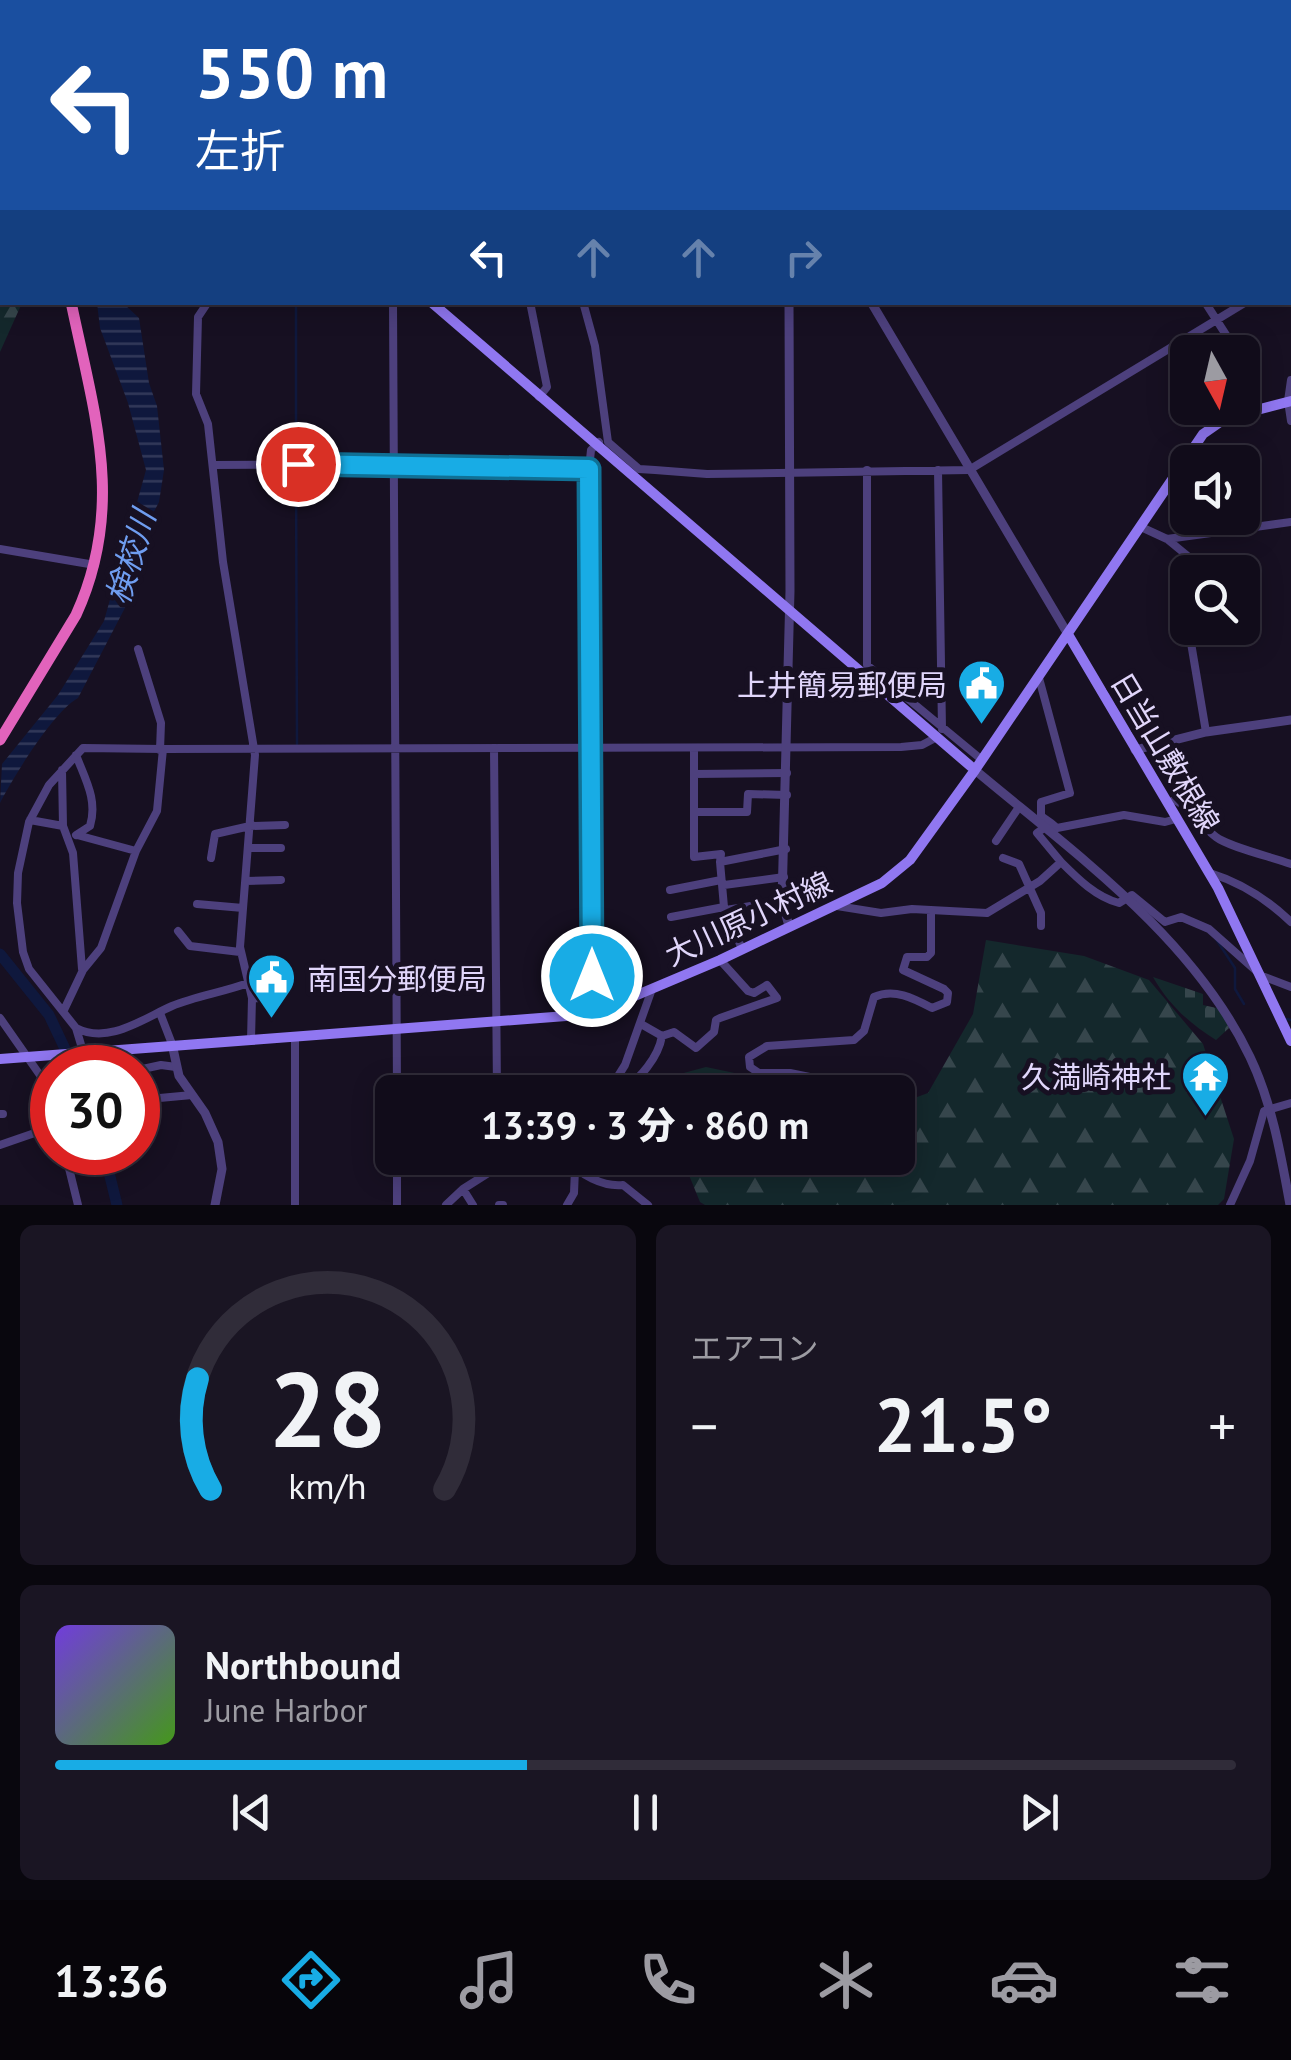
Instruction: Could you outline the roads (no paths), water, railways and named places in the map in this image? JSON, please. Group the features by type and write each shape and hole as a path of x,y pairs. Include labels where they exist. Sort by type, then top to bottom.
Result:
{"highway":[{"path":"0,740 76,615 94,564 104,510 103,463 72,305"}],"main road":[{"path":"434,305 789,612 978,765 1203,434 1216,425"},
{"path":"1260,409 1290,401"},
{"name":"日当山敷根線","path":"1069,636 1209,873 1291,1040"},
{"name":"大川原小村線","path":"160,1046 592,1014 720,960 882,883 910,860 978,765"},
{"name":"大川原小村線","path":"0,1059 30,1058"}],"street":[{"path":"206,305 198,317 196,394 208,424 222,562 255,749 240,952 252,998 251,1040"},
{"path":"393,305 397,1075"},
{"path":"531,305 547,386 539,396"},
{"path":"584,305 595,346 608,442 640,469 706,474 969,470 1241,305"},
{"path":"789,305 788,748 782,901 789,926"},
{"path":"873,305 1069,636"},
{"path":"1206,305 1226,335"},
{"path":"1291,380 1291,421"},
{"path":"592,1014 589,469 591,450 606,436"},
{"path":"212,465 589,469"},
{"path":"866,470 866,665 939,733"},
{"path":"938,470 939,733"},
{"path":"1167,539 1291,522"},
{"path":"1141,527 1167,539 1186,555"},
{"path":"0,549 94,564"},
{"path":"1191,645 1206,732"},
{"path":"64,1010 82,970 102,948 136,851 157,811 160,722 138,649"},
{"path":"1039,678 1070,792 1041,802 1047,826"},
{"path":"1136,750 1206,732 1291,720"},
{"path":"81,1045 76,1028 34,976 22,952 18,873 22,842 38,802 82,748 916,746 939,733"},
{"path":"494,748 497,1075"},
{"path":"694,748 694,857 721,854 725,908 742,948"},
{"path":"76,755 91,793 93,814 90,826 76,835"},
{"path":"978,765 1019,807 1047,826 1125,898 1175,948 1223,1010 1252,1060 1270,1109 1290,1205"},
{"path":"62,770 64,829 72,852 82,970"},
{"path":"694,774 787,773"},
{"path":"694,812 747,812 748,794 787,795"},
{"path":"1166,803 1176,800 1192,810 1213,835 1229,844 1291,864"},
{"path":"1012,844 998,839 1019,807"},
{"path":"1176,819 1165,822 1124,815 1057,828 1047,826 1036,833 1061,862 1102,896 1119,904 1132,895 1165,922 1181,917 1209,929 1262,976 1290,985"},
{"path":"30,820 136,851"},
{"path":"211,858 215,834 250,826 285,825"},
{"path":"248,848 281,848"},
{"path":"720,862 786,849"},
{"path":"1005,861 1019,864 1041,914 1040,926"},
{"path":"837,906 882,913 912,909 987,914 1029,889 1061,862"},
{"path":"1209,873 1237,882 1291,922"},
{"path":"670,890 784,877"},
{"path":"246,881 281,880"},
{"path":"671,917 782,901"},
{"path":"198,904 243,908"},
{"path":"800,1075 758,1074 750,1067 749,1057 767,1046 854,1040 864,1030 874,997 881,994 902,994 932,1008 946,1002 948,993 944,989 903,970 907,957 927,957 931,953 931,911"},
{"path":"178,931 190,946 240,952"},
{"path":"640,1024 662,1036 674,1032 696,1048 714,1032 720,1018 777,998 768,984 754,993 748,991 720,960"},
{"path":"76,1028 96,1033 135,1026 174,1005 248,983"},
{"path":"619,1075 652,989"},
{"path":"252,998 280,999"},
{"path":"160,1013 176,1067 218,1142 222,1170 215,1205"},
{"path":"0,1018 30,1056"},
{"path":"639,1075 651,1062 662,1036"},
{"path":"295,1037 295,1205"},
{"path":"160,1065 176,1067"},
{"path":"160,1098 192,1095"},
{"path":"1230,1205 1250,1160 1264,1110 1291,1104"},
{"path":"0,1146 30,1135"},
{"path":"70,1175 78,1205"},
{"path":"397,1175 397,1205"},
{"path":"446,1205 481,1175"},
{"path":"567,1205 574,1193 575,1175"},
{"path":"587,1175 613,1186 623,1185 648,1205"},
{"path":"463,1189 474,1205"}],"water":[{"path":"97,305 125,305 139,318 149,383 157,406 164,470 159,502 145,529 127,604 78,698 46,730 0,803 2,764 58,695 104,621 146,470 128,403 100,328"}],"waterway":[{"path":"296,305 296,459"},
{"path":"296,467 297,744"},
{"path":"1214,936 1235,968 1235,989 1244,1004"},
{"name":"検校川","path":"0,954 49,1015 63,1045"},
{"path":"1287,1019 1291,1020"},
{"name":"検校川","path":"110,1175 117,1205"}],"place":[{"name":"上井簡易郵便局","path":"982,726"},
{"name":"南国分郵便局","path":"272,1020"},
{"name":"久満崎神社","path":"1206,1118"}]}
